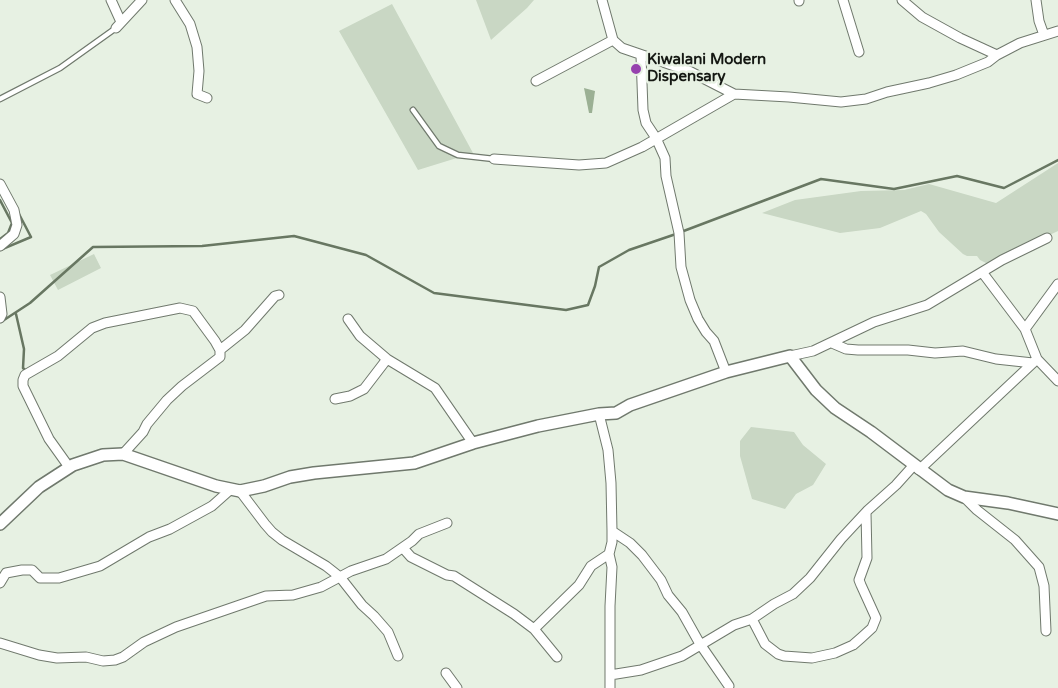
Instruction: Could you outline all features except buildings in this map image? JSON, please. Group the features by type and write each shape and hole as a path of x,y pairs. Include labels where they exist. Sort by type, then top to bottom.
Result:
{"street":[{"path":"111,0 119,25 142,0"},
{"path":"175,0 190,24 196,47 199,71 197,94 207,98"},
{"path":"602,0 613,40 622,48 640,56 688,71 734,94 789,96 841,102 866,99 956,75 988,62 997,55 1044,34 1058,31"},
{"path":"843,0 859,52"},
{"path":"902,0 922,17 960,38 997,55"},
{"path":"1036,0 1039,21 1044,34"},
{"path":"536,81 613,40"},
{"path":"640,56 642,110 646,123 656,138 665,158 666,176 679,233 681,267 690,300 698,319 714,341 726,372"},
{"path":"494,160 579,165 606,163 642,147 734,94"},
{"path":"0,184 14,210 16,225 14,234 0,246"},
{"path":"0,524 39,487 69,467 86,459 103,455 123,454 235,490 264,486 290,477 314,472 414,462 473,443 538,426 599,414 616,413 630,405 726,372 813,351 874,322 927,305 1002,260 1047,238"},
{"path":"982,272 1025,329 1035,361"},
{"path":"1025,329 1058,284"},
{"path":"220,350 245,330 275,296 279,295"},
{"path":"0,297 2,314 0,318"},
{"path":"69,467 49,439 23,386 23,380 27,373 58,356 92,328 105,323 180,308 193,311 220,350 220,357 167,400 147,424 143,432 123,454"},
{"path":"348,320 360,336 387,359 435,388 473,443"},
{"path":"832,343 858,350 908,350 936,353 963,351 996,358 1035,361 1048,369 1058,381"},
{"path":"790,356 816,390 827,401 948,490 964,497 1008,503 1058,514"},
{"path":"335,399 350,396 364,389 387,359"},
{"path":"610,675 629,673 656,666 682,656 734,625 752,619 793,594 810,578 841,539 866,513 1035,361"},
{"path":"1048,369 1058,369"},
{"path":"599,414 608,450 612,483 612,542 609,554 612,567 610,688"},
{"path":"235,490 272,532 340,577 362,606 388,632 398,656"},
{"path":"0,583 6,573 22,570 32,570 40,578 58,578 100,566 148,538 170,529 212,506 235,490"},
{"path":"964,497 977,510 1015,540 1038,567 1044,586 1046,631"},
{"path":"752,619 765,644 778,654 784,656 812,658 835,653 853,645 872,628 876,618 859,580 867,558 866,513"},
{"path":"0,643 39,655 57,658 86,657 103,661 115,660 123,657 144,642 176,626 266,596 294,596 351,571 386,559 419,534 447,523"},
{"path":"612,531 630,543 661,580 668,595 682,612 700,644 729,686"},
{"path":"403,548 411,557 447,575 454,576 514,614 534,629 557,657"},
{"path":"534,629 559,607 579,585 591,566 609,554"},
{"path":"446,673 457,688"}],"lane":[{"path":"0,99 60,68 119,25"},
{"path":"412,110 439,146 458,155 494,160"}],"green space":[{"path":"476,0 534,0 491,40"},
{"path":"392,4 473,153 418,170 339,31"},
{"path":"584,88 595,91 592,113 589,113"},
{"path":"1058,163 1058,231 988,264 977,256 963,254 939,232 926,214 921,211 880,228 840,233 762,213 795,200 861,191 904,190 929,184 996,203"},
{"path":"94,254 101,268 58,290 50,275"},
{"path":"751,427 794,432 803,445 826,464 813,485 796,494 785,509 752,499 740,456 740,441"}],"waterway":[{"path":"681,232 821,179 894,189 957,176 1004,188 1058,160"},
{"path":"0,200 12,223 8,233 0,239"},
{"path":"0,250 31,237 19,214"},
{"path":"1,322 30,303 93,247 202,246 294,236 366,255 434,293 566,310 588,305 599,267 629,250 676,234"},
{"path":"16,314 24,349 23,368 25,370"}],"place":[{"name":"Kiwalani Modern Dispensary","path":"636,69"}]}
